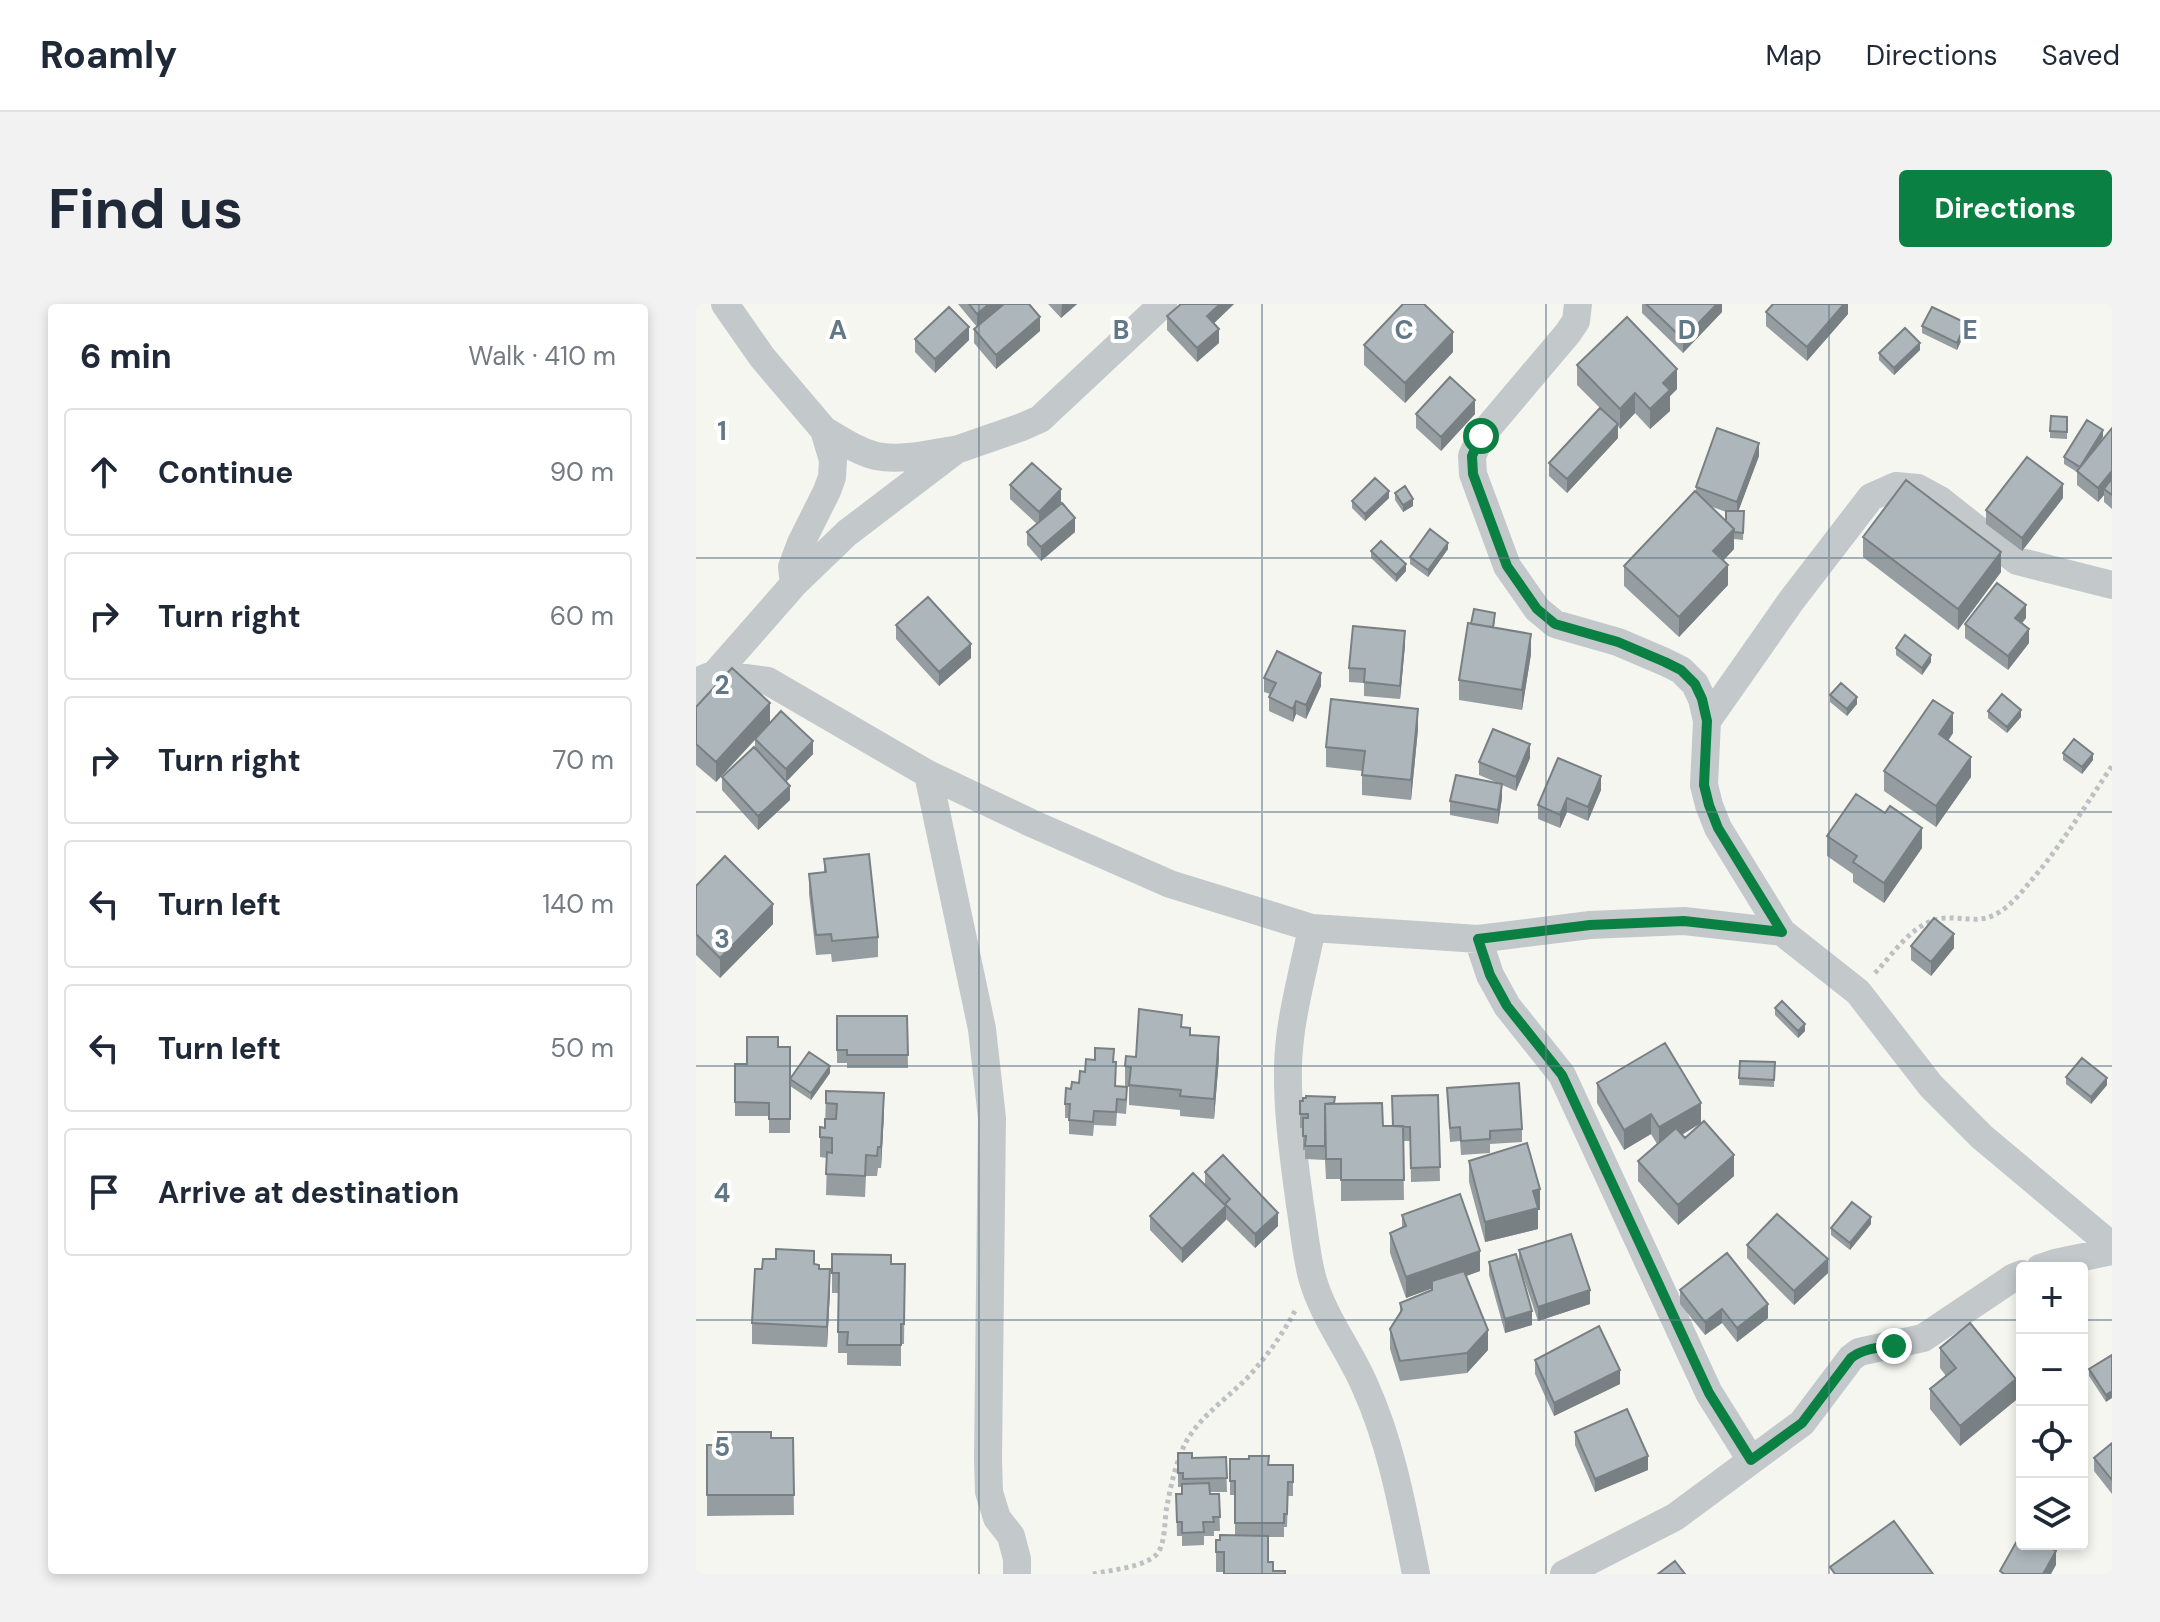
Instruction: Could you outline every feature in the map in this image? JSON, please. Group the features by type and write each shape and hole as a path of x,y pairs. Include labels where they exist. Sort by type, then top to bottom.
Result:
{"street":[{"path":"725,304 762,357 824,430 878,456 911,456 956,450 1040,419 1163,304"},
{"path":"1578,304 1576,321 1568,333 1481,436 1472,456 1473,474 1507,566 1537,609 1555,624 1618,642 1681,670 1695,684 1707,721 1704,785 1709,805 1718,828 1782,932 1858,992 1931,1086 1982,1137 2112,1249"},
{"path":"794,584 792,567 832,477 833,460 824,430"},
{"path":"696,702 706,678 794,584 847,533 956,450"},
{"path":"1707,721 1791,601 1871,497 1896,486 1918,488 1940,500 2017,561 2112,585"},
{"path":"706,678 768,681 928,774 1031,823 1170,884 1312,928 1478,939 1590,925 1684,921 1782,932"},
{"path":"928,774 982,1029 992,1118 989,1492 997,1518 1011,1536 1017,1574"},
{"path":"1312,928 1295,1011 1288,1065 1292,1146 1312,1278 1324,1311 1364,1383 1381,1424 1416,1574"},
{"path":"1478,939 1490,975 1507,1006 1562,1075 1709,1393 1751,1460"},
{"path":"2059,1262 2112,1249"},
{"path":"1564,1574 1675,1517 1802,1423 1851,1358 1859,1352 1923,1338 2016,1276"}],"path":[{"path":"1858,992 1918,928 1933,919 1975,920 1993,916 2015,899 2057,851 2112,766"},
{"path":"1093,1574 1145,1562 1155,1556 1160,1548 1179,1458 1187,1440 1211,1411 1263,1360 1282,1334 1312,1278"}],"building":[{"path":"969,304 989,304 977,314"},
{"path":"1004,304 1029,304 1040,317 996,355 974,329"},
{"path":"1181,304 1220,304 1207,316 1219,329 1197,348 1167,316"},
{"path":"1403,304 1424,304 1453,332 1405,383 1364,345"},
{"path":"1646,304 1717,304 1683,339"},
{"path":"1773,304 1844,304 1807,347 1766,312"},
{"path":"949,307 969,327 935,359 915,339"},
{"path":"1932,307 1966,323 1957,343 1922,326"},
{"path":"1627,317 1677,369 1663,383 1670,390 1650,409 1635,393 1620,409 1577,365"},
{"path":"1905,328 1920,343 1894,368 1879,353"},
{"path":"1450,377 1475,400 1441,437 1416,414"},
{"path":"1600,408 1618,424 1567,479 1549,463"},
{"path":"2051,416 2067,417 2067,432 2050,431"},
{"path":"2087,420 2103,430 2080,467 2064,457"},
{"path":"1717,428 1759,443 1737,502 1696,487"},
{"path":"2112,428 2112,471 2098,488 2077,471"},
{"path":"2027,457 2063,484 2022,538 1986,510"},
{"path":"1032,463 1061,489 1039,512 1010,485"},
{"path":"1375,478 1389,491 1365,514 1352,501"},
{"path":"2112,478 2112,495 2104,489"},
{"path":"1906,480 2001,552 1958,609 1863,537"},
{"path":"1405,486 1413,499 1403,505 1395,493"},
{"path":"1695,491 1734,529 1713,551 1728,565 1679,617 1624,566"},
{"path":"1062,503 1075,518 1041,547 1027,532"},
{"path":"1726,511 1744,511 1743,533 1734,532 1726,521"},
{"path":"1430,529 1448,543 1428,570 1410,557"},
{"path":"1381,541 1406,564 1396,575 1371,551"},
{"path":"1997,583 2026,605 2015,618 2029,629 2008,656 1965,624"},
{"path":"928,597 971,644 939,672 896,625"},
{"path":"1474,609 1495,613 1493,627 1471,624"},
{"path":"1468,623 1531,634 1522,690 1459,680"},
{"path":"1353,626 1405,631 1400,686 1364,682 1365,669 1349,668"},
{"path":"1905,635 1931,655 1922,668 1896,648"},
{"path":"1277,651 1321,673 1306,705 1296,701 1293,709 1269,697 1276,683 1264,678"},
{"path":"732,668 770,703 716,762 696,744 696,707"},
{"path":"1841,683 1857,697 1847,709 1830,695"},
{"path":"2002,694 2021,710 2007,727 1988,711"},
{"path":"1331,699 1418,709 1411,780 1362,775 1365,751 1326,747"},
{"path":"1933,700 1953,713 1939,734 1971,757 1936,806 1884,771"},
{"path":"781,711 813,741 786,769 755,739"},
{"path":"1493,729 1530,744 1516,777 1479,762"},
{"path":"2074,739 2093,754 2082,767 2063,753"},
{"path":"754,747 790,786 758,816 722,777"},
{"path":"1558,758 1601,776 1588,807 1567,798 1560,815 1538,805"},
{"path":"1456,775 1502,784 1498,810 1450,801"},
{"path":"1856,794 1885,813 1890,806 1922,828 1884,883 1853,862 1857,856 1827,836"},
{"path":"869,854 878,937 832,941 831,934 816,935 809,874 826,872 824,859"},
{"path":"725,856 773,904 720,958 696,934 696,886"},
{"path":"1934,918 1954,934 1931,962 1911,946"},
{"path":"1782,1001 1805,1024 1798,1031 1775,1008"},
{"path":"1139,1009 1182,1015 1181,1027 1190,1028 1190,1035 1219,1037 1214,1099 1180,1096 1181,1090 1129,1085 1131,1067 1125,1066 1126,1056 1136,1057"},
{"path":"837,1016 907,1016 908,1055 847,1055 847,1050 837,1050"},
{"path":"747,1037 778,1037 778,1047 790,1047 790,1119 769,1119 769,1103 735,1102 735,1064 747,1064"},
{"path":"1665,1043 1701,1103 1659,1127 1651,1114 1624,1130 1597,1083"},
{"path":"1095,1048 1114,1049 1115,1086 1127,1087 1126,1100 1117,1099 1116,1112 1094,1111 1093,1122 1069,1120 1070,1104 1065,1104 1066,1088 1071,1089 1072,1082 1079,1083 1080,1071 1085,1072 1086,1059 1095,1060"},
{"path":"809,1052 830,1066 811,1093 790,1079"},
{"path":"2082,1058 2107,1078 2091,1097 2066,1077"},
{"path":"1740,1061 1775,1062 1774,1080 1739,1078"},
{"path":"1519,1083 1522,1129 1490,1131 1490,1139 1461,1141 1460,1127 1450,1128 1447,1088"},
{"path":"826,1091 884,1093 881,1147 878,1147 877,1156 866,1155 865,1176 826,1174 827,1152 832,1153 832,1138 820,1137 820,1127 825,1128 825,1119 836,1119 837,1104 826,1103"},
{"path":"1438,1095 1440,1167 1411,1168 1410,1127 1393,1126 1392,1096"},
{"path":"1306,1096 1335,1097 1334,1103 1325,1104 1325,1146 1305,1146 1303,1118 1308,1118 1308,1114 1300,1114 1300,1101"},
{"path":"1382,1103 1383,1126 1403,1126 1404,1180 1341,1180 1341,1159 1326,1159 1325,1104"},
{"path":"1704,1121 1734,1155 1678,1205 1638,1161 1676,1128 1685,1138"},
{"path":"1527,1143 1540,1189 1533,1191 1538,1208 1485,1222 1469,1161"},
{"path":"1223,1155 1278,1213 1255,1234 1225,1204 1230,1199 1205,1172"},
{"path":"1193,1173 1226,1206 1182,1249 1150,1216"},
{"path":"1460,1194 1480,1251 1406,1277 1390,1233 1406,1226 1402,1215"},
{"path":"1852,1202 1871,1217 1850,1243 1831,1228"},
{"path":"1777,1214 1828,1259 1794,1291 1747,1245"},
{"path":"1571,1234 1590,1290 1538,1307 1519,1250"},
{"path":"776,1249 814,1251 814,1264 819,1265 819,1269 830,1269 827,1327 752,1323 755,1269 762,1269 763,1259 776,1259"},
{"path":"1727,1253 1768,1304 1737,1328 1722,1309 1705,1322 1680,1290"},
{"path":"832,1254 891,1255 891,1264 905,1264 901,1345 847,1345 848,1332 838,1332 839,1273 832,1273"},
{"path":"1516,1254 1532,1311 1505,1319 1489,1262"},
{"path":"1464,1271 1488,1330 1467,1353 1400,1361 1390,1329 1402,1310 1400,1303 1432,1290 1432,1281"},
{"path":"1970,1323 2016,1379 1960,1426 1930,1389 1956,1368 1940,1348"},
{"path":"1599,1326 1620,1370 1554,1403 1535,1360"},
{"path":"2112,1355 2112,1391 2106,1395 2089,1369"},
{"path":"1627,1409 1648,1456 1595,1479 1575,1432"},
{"path":"718,1432 771,1432 771,1438 793,1438 794,1495 707,1495 707,1445 718,1445"},
{"path":"2112,1443 2112,1480 2094,1458"},
{"path":"1178,1453 1192,1453 1192,1458 1226,1457 1227,1478 1183,1479 1183,1473 1178,1473"},
{"path":"1249,1456 1269,1456 1268,1465 1293,1465 1293,1482 1288,1482 1284,1523 1235,1523 1235,1481 1230,1481 1230,1459 1249,1459"},
{"path":"1209,1483 1210,1494 1219,1494 1220,1517 1213,1517 1214,1522 1203,1522 1204,1532 1182,1533 1182,1522 1177,1522 1176,1494 1182,1494 1182,1484"},
{"path":"1894,1521 1933,1574 1835,1574 1830,1567"},
{"path":"1220,1535 1268,1536 1268,1562 1273,1562 1273,1571 1285,1571 1285,1574 1224,1574 1224,1552 1216,1552 1216,1540 1220,1540"},
{"path":"2016,1543 2016,1550 2056,1551 2043,1574 2004,1574 2000,1571"},
{"path":"1675,1561 1685,1574 1658,1574"}],"route":[{"path":"1481,436 1472,456 1473,474 1507,566 1537,609 1555,624 1618,642 1665,662 1681,670 1695,684 1707,721 1704,785 1709,805 1718,828 1782,932 1684,921 1590,925 1478,939 1490,975 1507,1006 1562,1075 1709,1393 1751,1460 1802,1423 1851,1358 1869,1349 1894,1346"}]}
